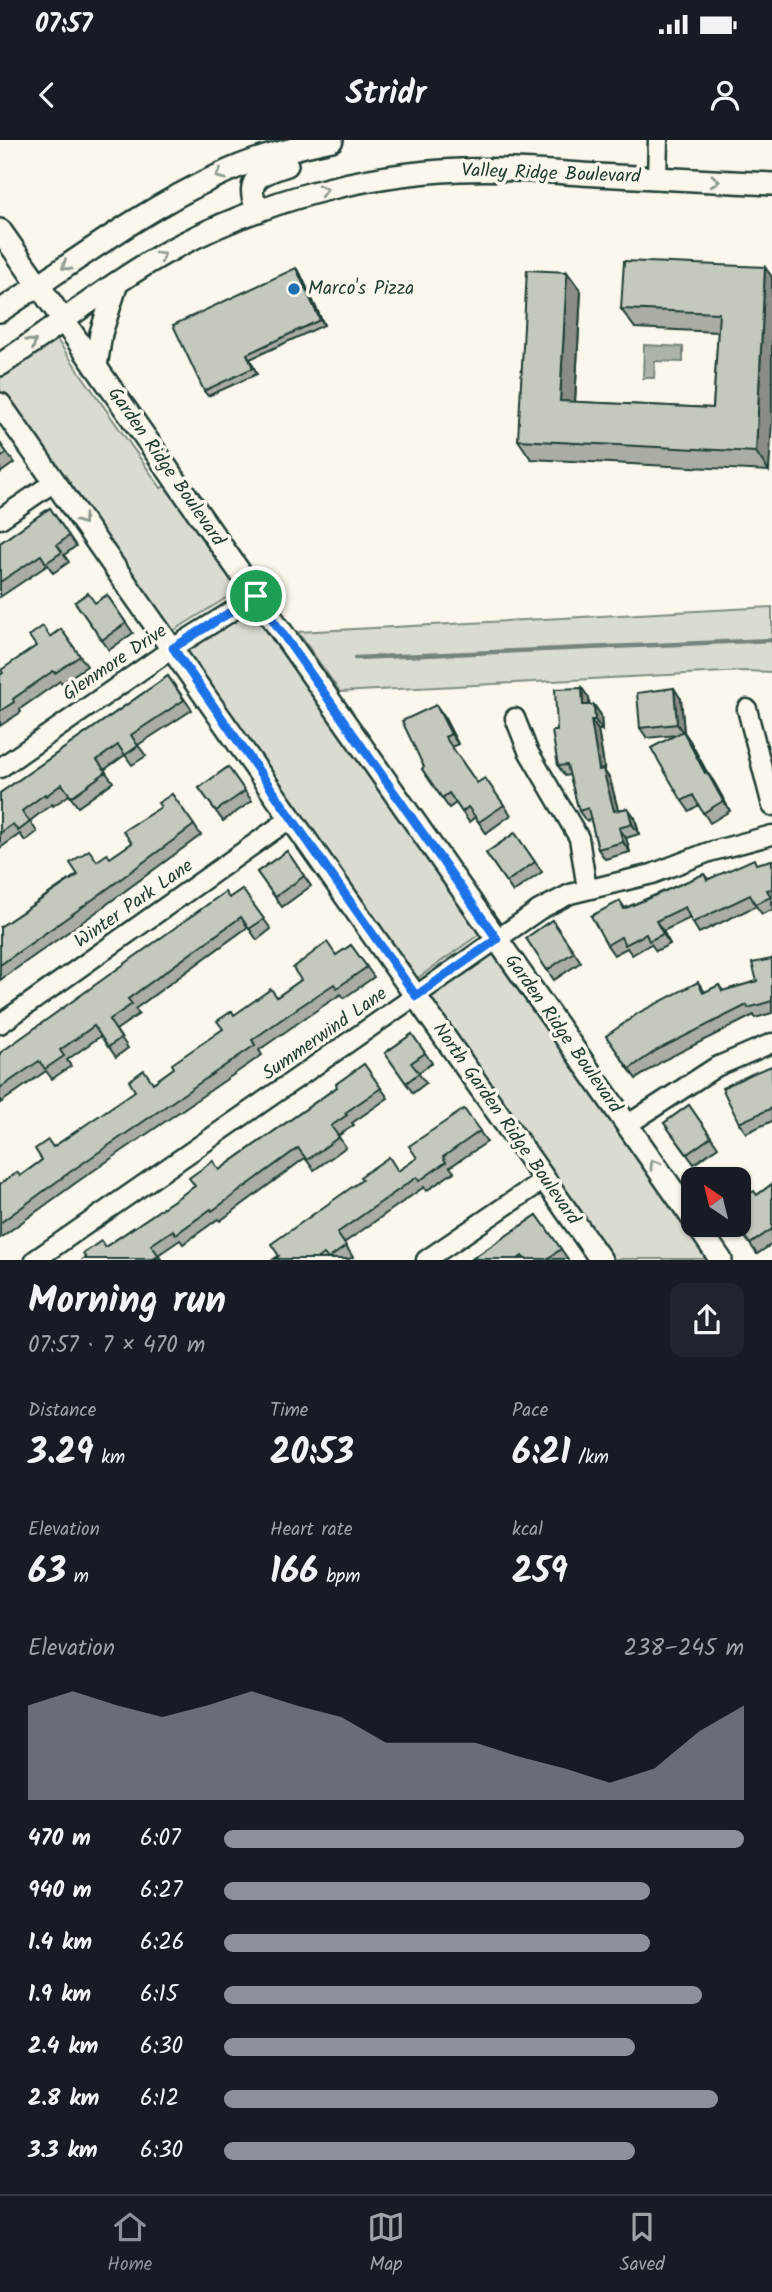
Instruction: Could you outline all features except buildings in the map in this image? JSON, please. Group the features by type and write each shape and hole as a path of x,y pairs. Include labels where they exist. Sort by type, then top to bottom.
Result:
{"main road":[{"path":"258,211 251,190 260,175 316,155 333,140"},
{"path":"0,311 150,211 218,175 297,147 333,140"},
{"name":"Valley Ridge Boulevard","path":"0,365 174,248 214,228 258,211 355,182 459,170 516,170 772,184"},
{"name":"Garden Ridge Boulevard","path":"0,230 681,1202"},
{"path":"96,367 101,334 117,284"},
{"name":"North Garden Ridge Boulevard","path":"0,404 601,1259"},
{"path":"705,1237 721,1259"}],"street":[{"path":"657,178 658,140"},
{"path":"0,519 54,482"},
{"name":"Glenmore Drive","path":"0,768 173,648 256,596"},
{"path":"747,709 772,806"},
{"path":"515,718 528,751 579,838 587,889"},
{"name":"Winter Park Lane","path":"0,1024 291,818"},
{"name":"Summerwind Lane","path":"35,1259 539,910 570,894 652,874 709,852 772,835"},
{"path":"627,1125 716,1067 772,1043"},
{"path":"426,1259 545,1179"}],"shaded area":[{"path":"55,337 161,488 166,486 239,590 170,633 0,392 0,376"},
{"path":"644,345 683,347 683,362 655,361 654,378 643,378"},
{"path":"772,607 772,672 744,671 340,692 298,632"},
{"path":"252,609 481,933 415,980 184,653"},
{"path":"494,952 681,1217 681,1237 695,1237 711,1259 612,1259 427,997"}],"waterway":[{"path":"355,658 772,640"}],"place":[{"name":"Marco's Pizza","path":"294,289"}],"route":[{"path":"256,596 497,939 416,996 173,648 256,596"}]}
